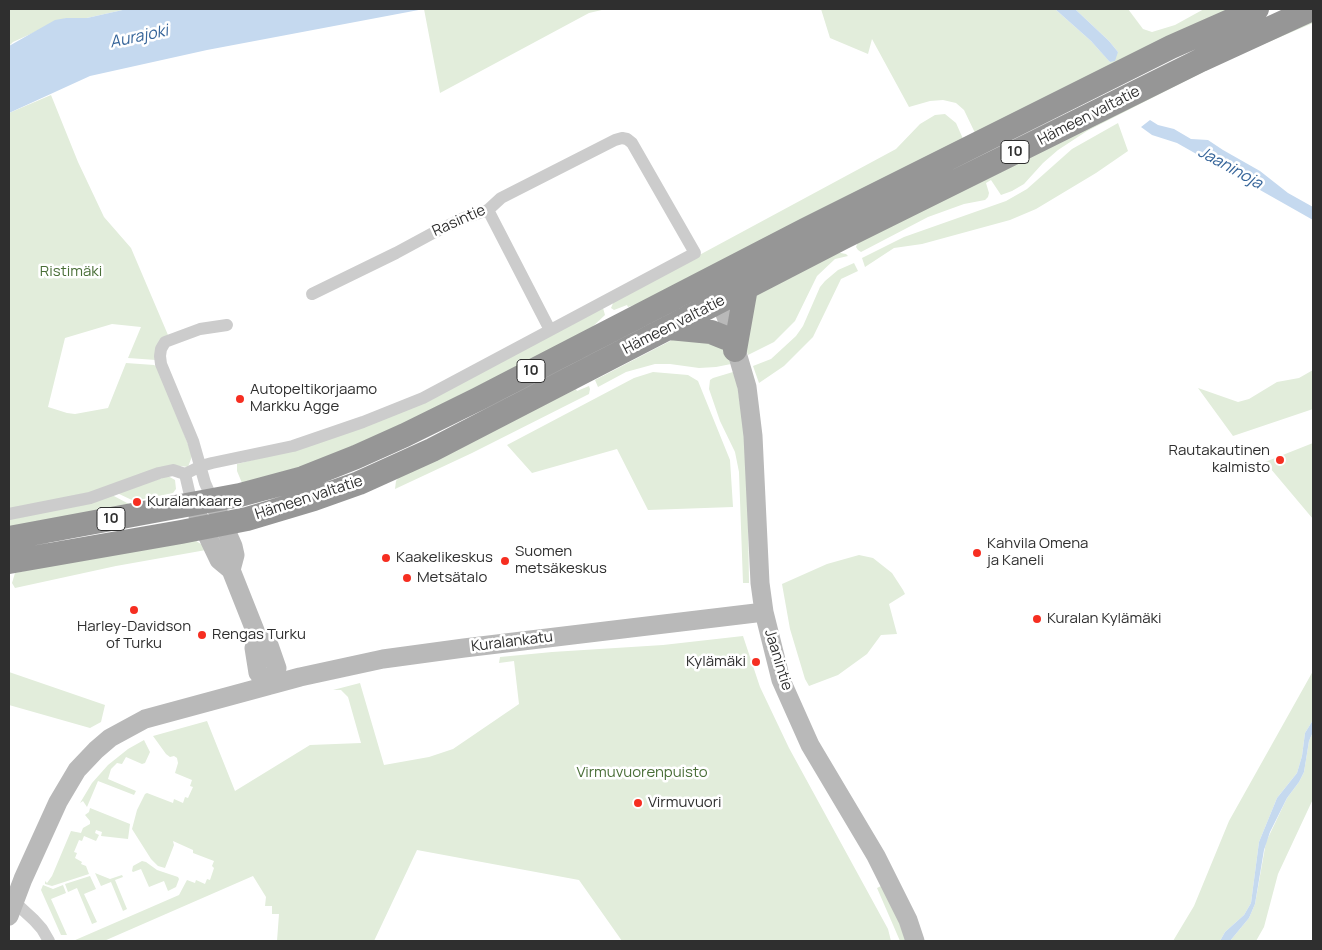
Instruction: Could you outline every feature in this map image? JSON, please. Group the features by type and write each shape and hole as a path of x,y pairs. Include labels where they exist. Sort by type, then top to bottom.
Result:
{"highway":[{"name":"Hämeen valtatie","path":"9,538 202,502 303,478 388,442 478,399 705,282 1171,47 1257,9"},
{"name":"Hämeen valtatie","path":"9,562 214,526 314,499 359,483 432,450 844,237 1201,60 1312,9"},
{"path":"669,328 711,332 730,344 746,288"}],"street":[{"name":"Rasintie","path":"312,294 396,253 432,233 464,218 488,210 501,198 615,140 627,139 632,143 695,253 550,330"},
{"path":"184,474 201,466 293,446 380,416 422,398 550,330 488,210"},
{"name":"Jaanintie","path":"705,282 747,388 752,421 760,583 764,612 782,680 810,745 876,856 908,920 915,941"},
{"path":"202,502 201,466 194,441 161,364 160,350 165,342 191,331 227,325"},
{"path":"9,514 90,498 159,473 173,470 184,474 202,502 214,526 233,546 235,554 231,570 258,638 254,648 258,673 267,686"},
{"name":"Kuralankatu","path":"11,905 58,802 77,770 96,750 119,732 145,719 267,686 383,659 764,612"},
{"path":"11,905 38,924 49,941"}],"green space":[{"path":"9,9 127,9 87,18 66,18 13,42 9,46"},
{"path":"424,9 606,9 589,13 440,93"},
{"path":"821,9 1055,9 1091,41 1110,62 1118,52 1075,9 1128,9 1143,29 1152,32 1175,25 1204,9 1232,9 976,135 964,110 956,103 943,100 930,101 909,107 872,39 868,54 830,38"},
{"path":"1313,17 1313,23 1229,59 1087,131 1058,150 1024,184 1012,191 1001,195 991,180 986,183 989,193 985,200 964,204 928,217 861,252 856,247 863,238 1228,56"},
{"name":"Ristimäki","path":"51,95 78,162 104,217 131,248 168,335 159,340 156,360 128,358 141,327 112,324 65,338 48,407 75,414 108,408 126,363 154,365 159,368 192,455 188,467 180,466 93,493 9,511 9,113"},
{"path":"945,114 956,123 964,141 654,299 614,310 611,308 614,301 896,149 920,124 935,115"},
{"path":"1118,123 1128,151 1096,173 1036,209 1010,220 922,244 894,248 865,267 862,258 904,237 1006,201 1027,189 1072,149"},
{"path":"835,252 848,256 835,259 817,276 795,321 774,342 748,355 745,347 749,304 760,291"},
{"path":"854,263 858,271 841,279 813,337 784,366 759,383 753,366 771,359 796,336 803,326 820,287 838,270"},
{"path":"603,308 605,315 588,331 336,457 242,483 237,471 237,464 315,444"},
{"path":"710,337 726,351 731,364 699,368 655,364 626,372 598,387 595,380 674,339"},
{"path":"1313,370 1313,409 1233,436 1198,388 1238,402 1249,399 1277,382 1299,378"},
{"path":"653,372 688,375 698,381 730,460 733,507 648,510 617,449 532,473 507,445 634,378"},
{"path":"733,372 737,383 747,452 749,583 743,583 739,472 735,452 720,421 709,389 710,380"},
{"path":"589,386 589,394 472,453 395,489 396,481 400,476 576,389 577,391"},
{"path":"1313,443 1313,519 1265,462"},
{"path":"168,476 175,480 176,489 173,493 134,501 117,493"},
{"path":"112,495 129,504 9,530 9,517"},
{"path":"190,537 204,546 206,550 116,566 15,588 12,583 15,573"},
{"path":"859,555 873,558 892,573 905,594 889,604 897,634 881,635 867,654 838,675 809,686 805,679 790,629 782,584 827,564"},
{"name":"Virmuvuorenpuisto","path":"743,636 760,687 789,748 888,929 891,941 622,941 579,880 417,850 374,941 277,941 279,914 272,914 272,906 265,906 266,897 253,876 104,941 73,941 179,895 187,880 195,883 196,880 205,884 207,879 210,880 214,861 193,853 193,850 173,841 174,845 165,868 158,866 151,859 132,829 137,810 145,794 147,793 173,803 174,799 183,803 185,797 188,798 193,787 190,786 192,780 175,773 178,763 177,758 166,754 153,736 207,721 235,791 310,745 361,743 348,697 341,690 333,690 360,683 384,765 429,757 453,749 519,704 514,661 499,663 500,657 663,645"},
{"path":"1313,671 1313,720 1305,733 1302,756 1297,773 1277,798 1259,842 1251,903 1244,915 1225,932 1220,941 1173,941 1194,906 1229,821"},
{"path":"9,672 105,705 101,722 90,728 9,705"},
{"path":"1313,732 1313,799 1278,874 1264,927 1256,941 1230,941 1249,918 1255,904 1266,842 1287,798 1304,772 1309,741"},
{"path":"144,740 150,752 145,763 142,764 126,757 122,764 117,763 111,769 108,779 136,791 134,795 98,781 87,807 83,801 80,803 92,783 108,765 128,749"},
{"path":"90,808 130,824 128,839 101,836 102,832 96,830 95,833 99,835 96,841 84,836 82,841 79,840 74,852 77,853 75,858 86,866 89,874 52,886 45,884 45,881 47,883 52,876 71,831 81,833 83,828 90,824 85,815 89,812"},
{"path":"142,861 157,870 178,877 176,887 168,891 164,881 149,887 141,869 132,871 133,866"},
{"path":"95,873 110,879 122,875 123,877 115,880 127,909 123,911 111,882 101,886"},
{"path":"90,876 96,889 84,894 97,922 92,924 77,888 68,892 65,884"},
{"path":"43,885 53,889 63,885 66,893 51,899 67,935 61,935 41,890"},
{"path":"883,885 908,941 900,941 877,888"}],"water":[{"name":"Aurajoki","path":"127,9 424,9 207,50 90,76 9,113 9,46 55,20 87,18"},
{"path":"1055,9 1075,9 1118,52 1115,61 1110,62 1091,41"},
{"name":"Jaaninoja","path":"1150,120 1158,125 1174,129 1191,139 1208,140 1260,171 1288,193 1313,207 1313,220 1177,143 1152,135 1141,127"},
{"path":"1313,720 1313,732 1309,741 1304,772 1287,798 1270,832 1264,850 1255,904 1249,918 1230,941 1220,941 1225,932 1244,915 1251,903 1259,842 1277,798 1297,773 1302,756 1305,733"}],"place":[{"name":"Autopeltikorjaamo Markku Agge","path":"240,399"},
{"name":"Rautakautinen kalmisto","path":"1280,460"},
{"name":"Kuralankaarre","path":"137,502"},
{"name":"Kahvila Omena ja Kaneli","path":"977,553"},
{"name":"Kaakelikeskus","path":"386,558"},
{"name":"Suomen metsäkeskus","path":"505,561"},
{"name":"Metsätalo","path":"407,578"},
{"name":"Harley-Davidson of Turku","path":"134,610"},
{"name":"Kuralan Kylämäki","path":"1037,619"},
{"name":"Rengas Turku","path":"202,635"},
{"name":"Kylämäki","path":"756,662"},
{"name":"Virmuvuori","path":"638,803"}]}
